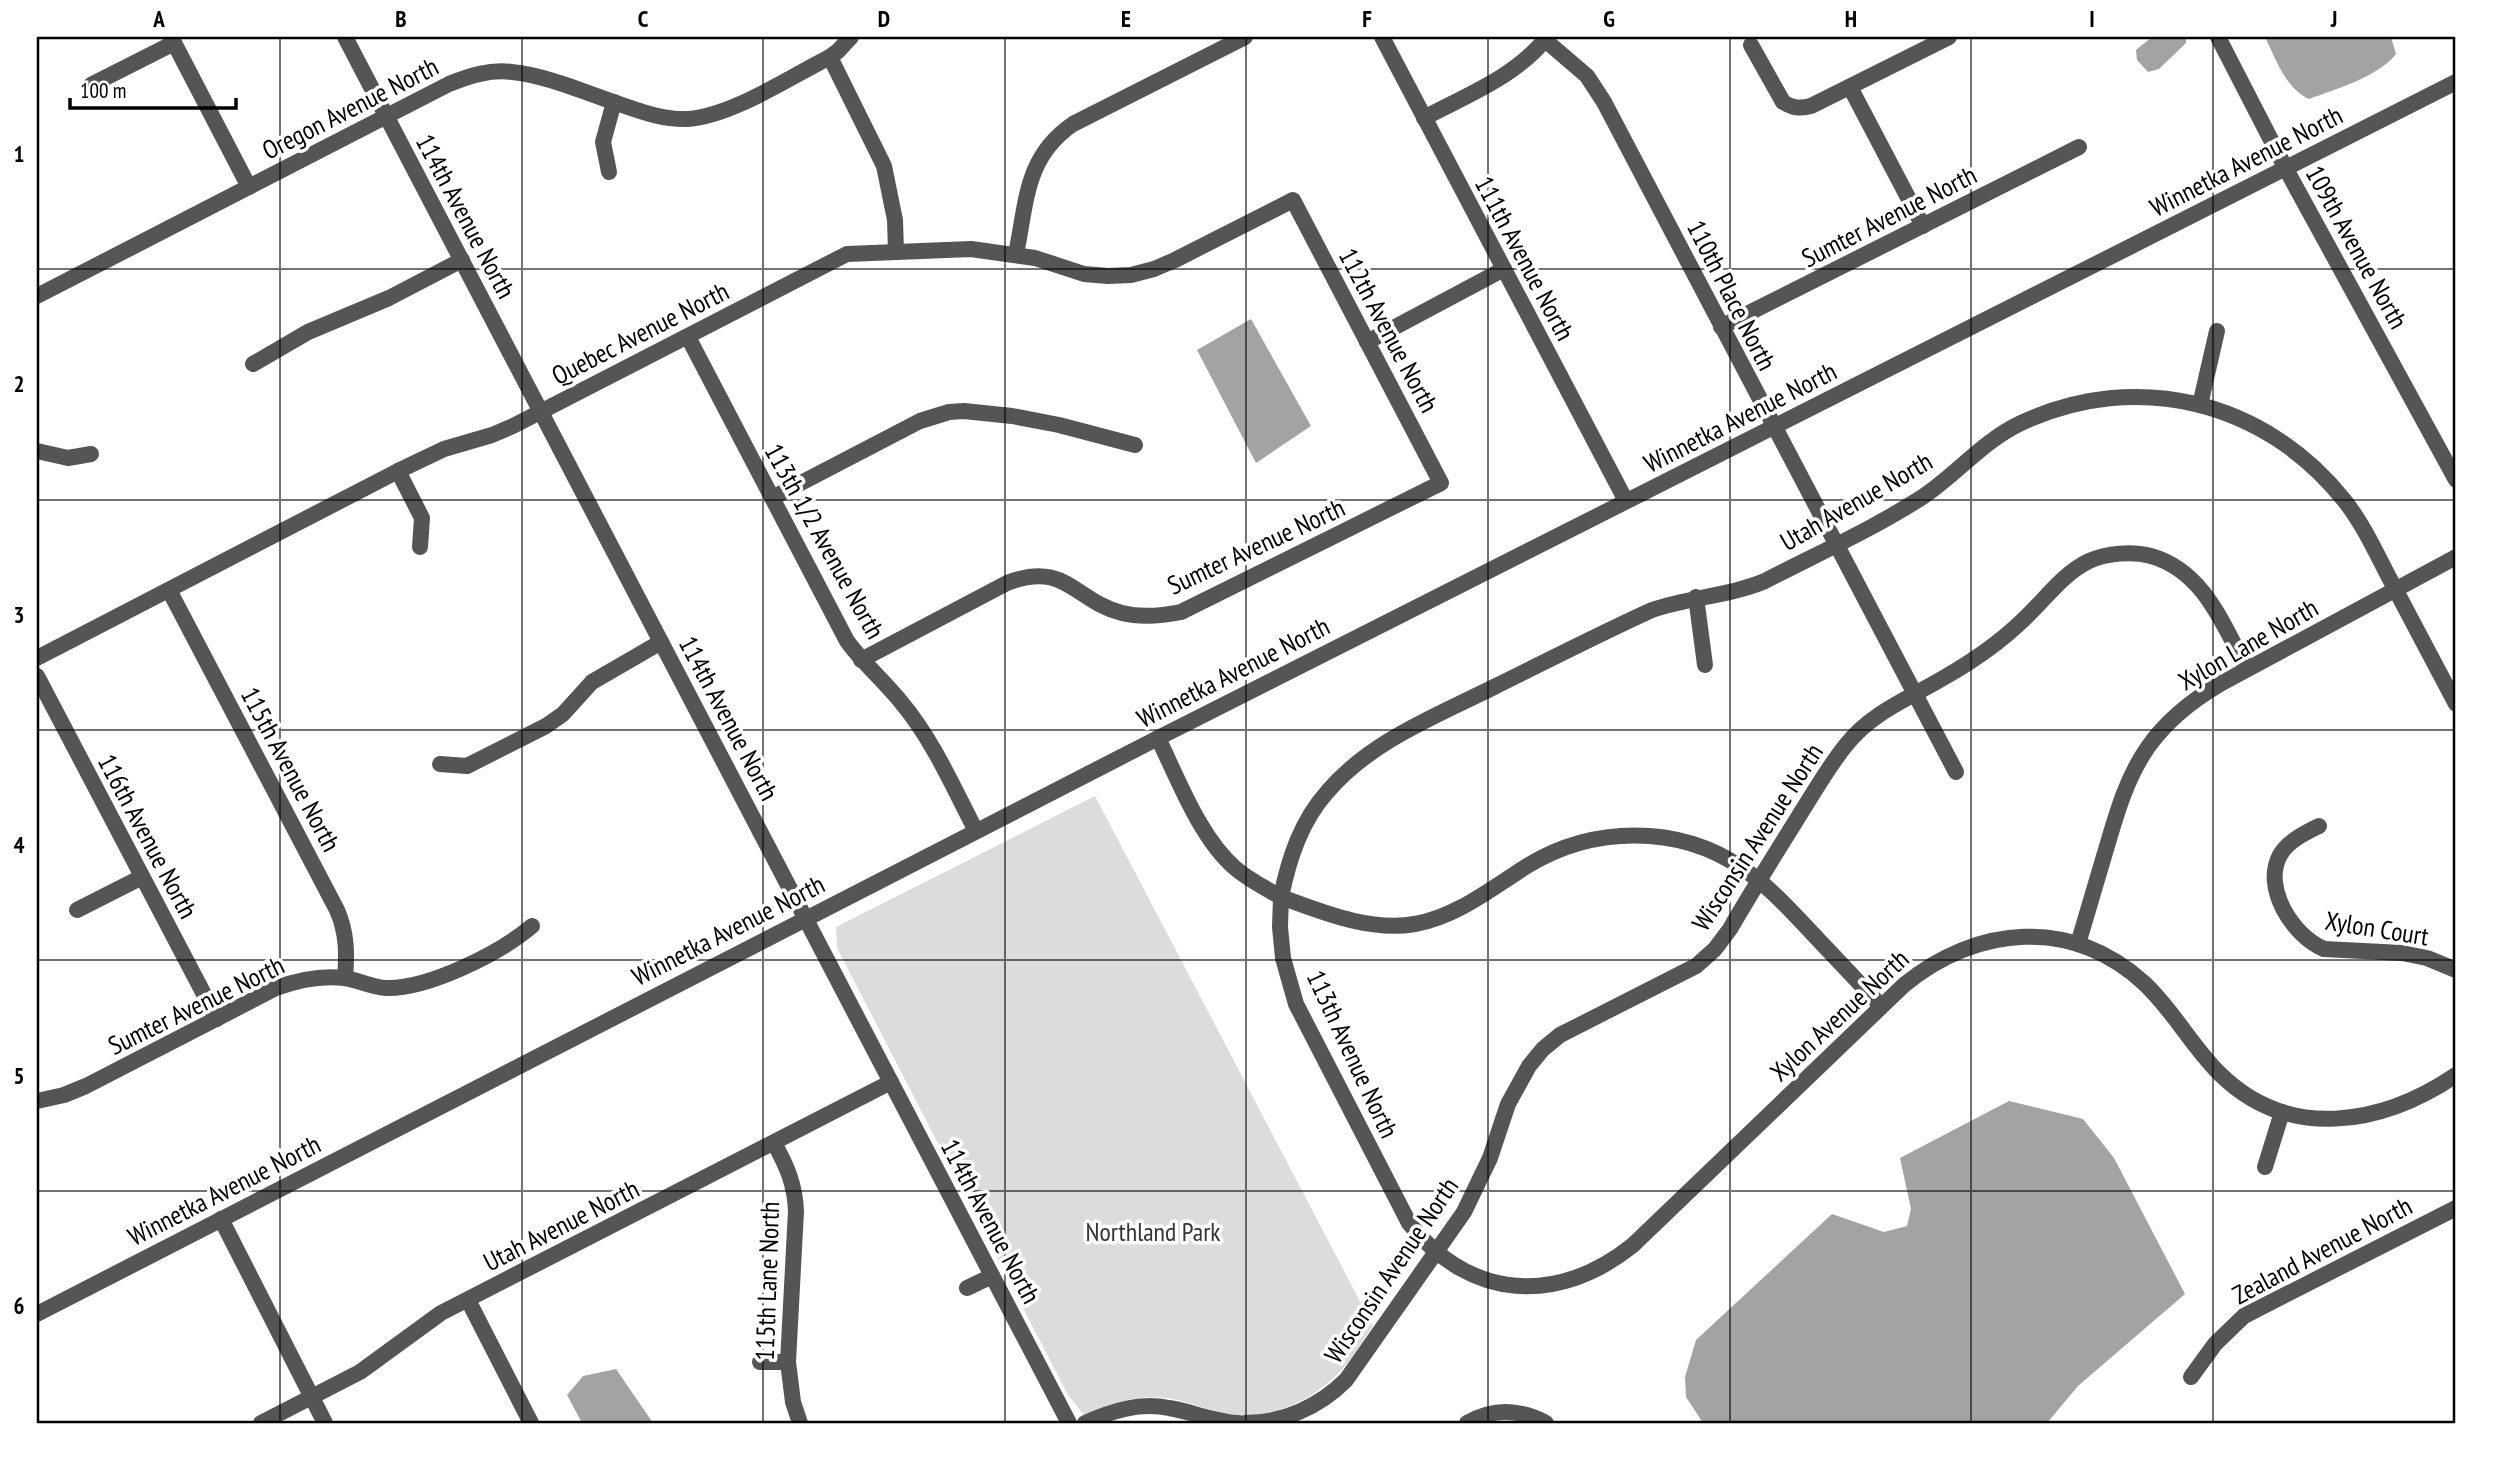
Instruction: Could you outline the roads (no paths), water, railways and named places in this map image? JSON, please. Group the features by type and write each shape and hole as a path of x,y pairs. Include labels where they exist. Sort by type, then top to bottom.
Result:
{"street":[{"name":"114th Avenue North","path":"345,37 1069,1423"},
{"name":"Oregon Avenue North","path":"37,296 449,84 490,72 511,71 668,118 688,119 729,108 830,57 851,37"},
{"path":"1016,254 1037,161 1059,134 1073,124 1245,37"},
{"name":"111th Avenue North","path":"1382,37 1626,501"},
{"path":"1751,45 1783,102 1800,109 1850,87 1928,41 1949,37"},
{"name":"109th Avenue North","path":"2218,37 2286,169 2456,480"},
{"path":"1424,118 1497,80 1524,60 1546,38"},
{"name":"110th Place North","path":"1546,38 1587,76 1604,103 1956,772"},
{"path":"91,85 172,40 249,187"},
{"path":"830,57 884,166 891,191 896,251"},
{"name":"Winnetka Avenue North","path":"37,1314 975,831 2456,82"},
{"path":"1850,87 1923,226"},
{"path":"608,172 603,142 614,102"},
{"name":"Sumter Avenue North","path":"1721,327 2079,147"},
{"name":"Quebec Avenue North","path":"37,657 398,471 443,449 492,435 836,259 858,253 971,249 1016,254 1084,274 1131,275 1175,260 1293,200"},
{"name":"112th Avenue North","path":"1293,200 1441,483"},
{"path":"253,364 308,332 389,298 462,260"},
{"path":"1367,342 1504,270"},
{"path":"2200,405 2217,331"},
{"name":"113th 1/2 Avenue North","path":"688,337 835,618 861,660 902,703 922,731 975,831"},
{"name":"Utah Avenue North","path":"1281,897 1302,829 1325,793 1364,757 1392,739 1629,620 1672,603 1743,590 1765,581 1923,496 1989,442 2020,424 2053,410 2087,401 2124,396 2160,397 2200,405 2231,414 2264,430 2294,450 2321,474 2346,502 2365,532 2456,704"},
{"path":"772,498 920,421 949,412 964,411 1036,420 1135,445"},
{"path":"37,451 68,458 90,454"},
{"path":"398,471 422,518 420,547"},
{"name":"Sumter Avenue North","path":"861,660 1007,583 1024,577 1044,576 1060,579 1098,603 1122,613 1160,616 1181,612 1441,483"},
{"name":"Wisconsin Avenue North","path":"1245,1423 1272,1421 1301,1412 1339,1387 1360,1362 1464,1212 1478,1186 1517,1084 1543,1049 1560,1035 1696,966 1715,949 1846,744 1868,722 1996,644 2075,569 2109,555 2149,555 2186,573 2200,587 2247,669"},
{"name":"Xylon Lane North","path":"2078,944 2131,777 2147,748 2169,722 2194,700 2247,669 2456,558"},
{"name":"115th Avenue North","path":"169,590 337,910 344,926 347,944 345,978"},
{"path":"1696,597 1705,664"},
{"path":"440,764 467,765 546,726 563,714 592,682 662,642"},
{"name":"116th Avenue North","path":"37,676 217,1018"},
{"path":"1158,738 1199,819 1215,844 1233,866 1281,897 1354,921 1388,926 1415,925 1440,918 1552,852 1608,836 1636,834 1691,843 1729,860 1759,880 1881,1006"},
{"name":"Xylon Court","path":"2319,826 2291,842 2280,854 2274,870 2279,897 2290,920 2303,936 2324,949 2402,953 2427,958 2456,971"},
{"path":"77,910 142,877"},
{"name":"113th Avenue North","path":"1281,897 1283,958 1296,1004 1400,1208 1419,1237 1436,1252"},
{"name":"Sumter Avenue North","path":"37,1101 86,1087 296,980 318,977 345,978 381,988 424,984 515,940 532,926"},
{"name":"Xylon Avenue North","path":"1436,1252 1472,1275 1514,1286 1543,1287 1567,1282 1613,1261 1926,966 1952,952 1980,942 2010,937 2040,937 2078,944 2123,967 2145,984 2220,1074 2249,1096 2282,1112 2320,1119 2357,1118 2388,1111 2456,1075"},
{"name":"Utah Avenue North","path":"261,1423 360,1372 420,1326 468,1300 891,1082"},
{"path":"2265,1167 2282,1112"},
{"name":"115th Lane North","path":"774,1143 792,1178 796,1211 788,1363 793,1402 800,1423"},
{"name":"Zealand Avenue North","path":"2191,1377 2227,1331 2244,1316 2456,1208"},
{"path":"222,1219 325,1423"},
{"path":"967,1288 992,1276"},
{"path":"468,1300 531,1423"},
{"path":"760,1362 788,1363"},
{"path":"1085,1423 1122,1409 1143,1405 1239,1423"},
{"path":"1467,1423 1480,1416 1501,1412 1529,1415 1546,1423"}],"park label":[{"name":"Northland Park","path":"1153,1231"}]}
